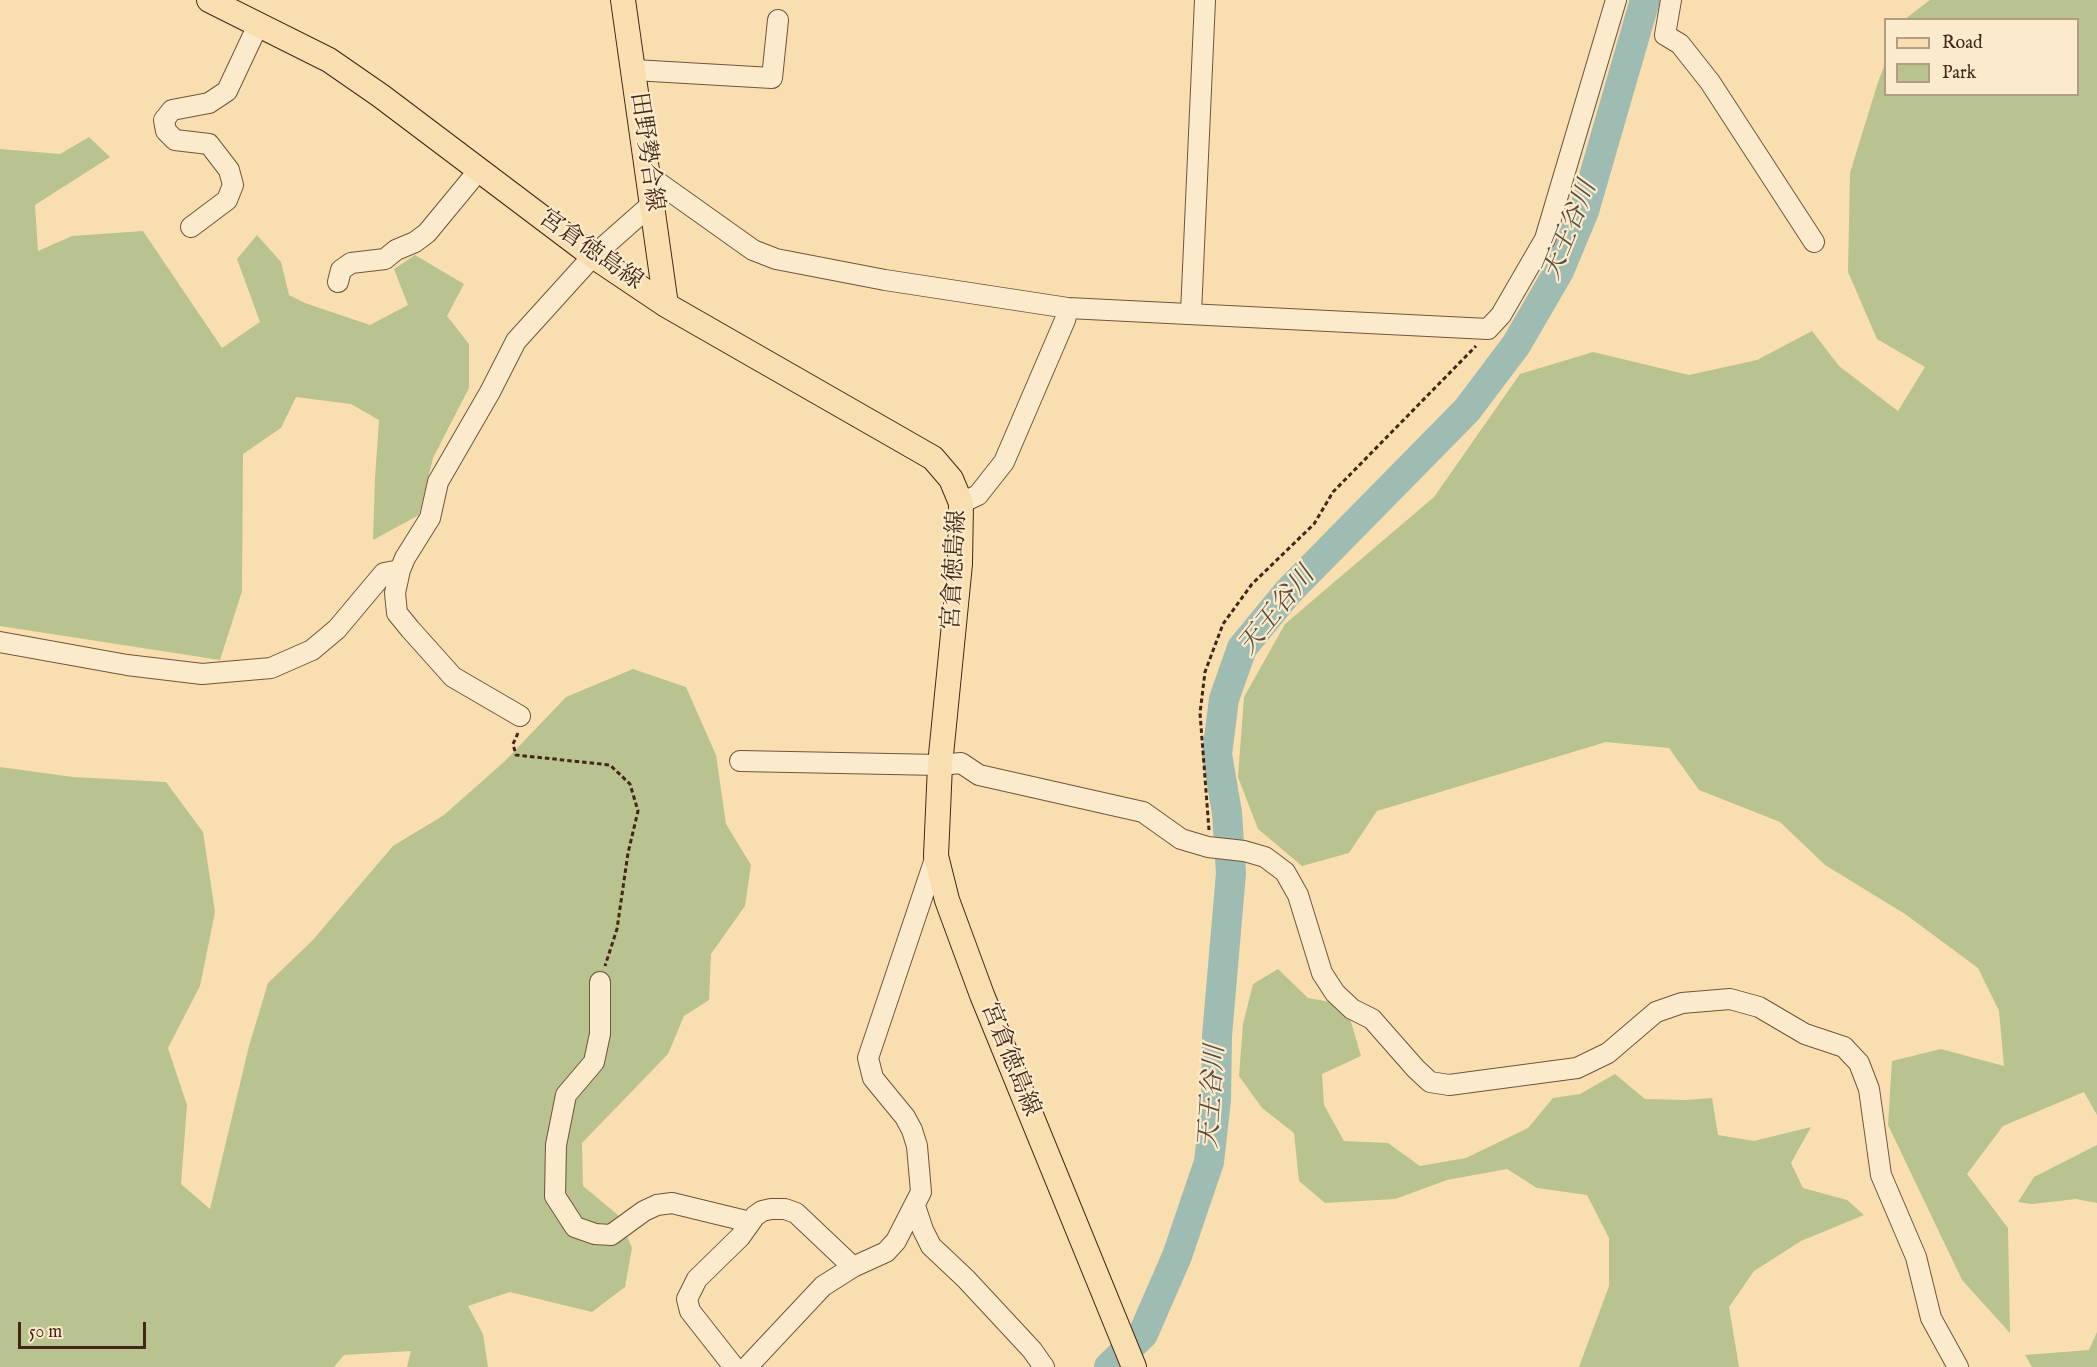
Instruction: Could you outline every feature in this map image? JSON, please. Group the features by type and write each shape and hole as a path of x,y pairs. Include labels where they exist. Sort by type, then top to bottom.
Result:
{"main road":[{"name":"宮倉徳島線","path":"209,0 329,60 381,96 594,256 666,305 933,458 951,479 961,503 960,564 940,765 936,855 947,900 982,995 1133,1363"},
{"name":"田野勢合線","path":"623,0 666,305"}],"street":[{"path":"1191,313 1205,0"},
{"path":"649,176 753,250 776,259 885,279 1068,308 1488,328 1501,315 1545,239 1616,0"},
{"path":"1671,0 1665,35 1680,44 1710,82 1814,242"},
{"path":"634,70 772,78 778,20"},
{"path":"191,227 227,200 233,185 229,170 209,144 175,140 166,131 164,120 172,110 209,103 227,91 258,25"},
{"path":"338,282 341,270 351,263 385,259 396,250 415,242 427,232 479,170"},
{"path":"520,716 453,677 397,613 394,593 400,570 409,550 430,518 438,482 516,341 594,256 653,203"},
{"path":"961,503 978,495 1004,462 1065,320 1068,308"},
{"path":"0,642 127,665 202,674 272,668 312,650 337,629 384,573 400,570"},
{"path":"740,761 961,764 979,775 1143,812 1181,839 1213,848 1265,857 1285,872 1298,895 1322,973 1335,993 1352,1009 1372,1019 1430,1082 1449,1085 1577,1068 1608,1053 1656,1012 1682,1003 1730,999 1759,1007 1805,1034 1844,1047 1859,1063 1869,1089 1881,1175 1916,1257 1930,1318 1958,1367"},
{"path":"747,1367 823,1286 853,1267 886,1252 896,1241 921,1192 917,1146 912,1130 905,1117 873,1078 868,1058 936,855"},
{"path":"600,982 600,1034 594,1062 566,1095 556,1145 555,1196 575,1227 595,1234 611,1235 644,1211 657,1205 672,1203 750,1222"},
{"path":"915,1206 931,1246 966,1279 1032,1350 1044,1367"},
{"path":"734,1367 690,1311 687,1299 697,1279 740,1237 750,1222 762,1211 785,1209 796,1213 853,1267"}],"path":[{"path":"1213,848 1200,713 1205,672 1223,624 1252,584 1314,524 1332,492 1469,354 1483,339 1488,328"},
{"path":"520,716 522,727 513,744 516,755 610,765 630,784 638,811 628,853 617,929 600,982"}],"green space":[{"path":"1930,0 2097,0 2097,1115 2084,1092 2003,1126 1967,1174 2008,1228 2010,1333 1962,1280 1888,1125 1892,1061 1941,1049 2004,1066 1999,1011 1978,968 1905,914 1825,865 1780,822 1699,790 1669,748 1606,742 1377,811 1349,853 1302,866 1258,829 1238,777 1244,697 1285,624 1434,497 1520,374 1593,352 1689,375 1757,360 1812,331 1839,366 1898,411 1925,367 1877,339 1848,272 1850,173 1884,67 1884,96 2079,96 2079,18 1906,18"},
{"path":"89,137 110,157 35,205 38,251 72,236 143,231 222,348 260,322 237,259 257,235 281,262 289,295 305,303 370,325 408,305 394,269 415,255 464,284 447,316 469,344 469,388 433,458 419,515 373,540 379,420 351,404 296,397 281,428 243,454 242,591 220,660 0,626 0,149 60,154"},
{"path":"633,669 686,687 716,755 726,824 751,865 745,906 711,954 709,1000 684,1016 668,1054 582,1143 583,1186 618,1215 632,1248 625,1287 592,1312 510,1292 468,1306 483,1334 488,1367 407,1367 411,1351 344,1355 334,1367 0,1367 0,767 73,777 166,782 203,832 215,912 200,986 168,1048 187,1105 181,1184 210,1209 249,1046 268,983 312,941 393,846 444,815 505,761 566,697"},
{"path":"1278,969 1308,998 1346,1005 1361,1056 1322,1074 1324,1105 1344,1141 1388,1143 1420,1166 1466,1158 1528,1128 1553,1098 1580,1094 1615,1074 1645,1099 1712,1098 1718,1135 1754,1141 1811,1127 1791,1163 1803,1188 1847,1200 1864,1215 1801,1241 1754,1271 1729,1307 1739,1367 1579,1367 1609,1286 1609,1238 1587,1195 1537,1188 1507,1169 1447,1180 1395,1199 1325,1203 1299,1181 1294,1133 1262,1108 1239,1076 1243,1024 1253,984"},
{"path":"2097,1145 2097,1203 2076,1199 2032,1204 2018,1202 2034,1177"},
{"path":"2097,1332 2097,1367 2032,1367 2025,1355 2089,1350"}],"waterway":[{"name":"天王谷川","path":"1109,1367 1143,1334 1177,1256 1209,1162 1216,1100 1217,1036 1231,873 1227,813 1217,754 1224,699 1242,648 1288,592 1467,410 1516,345 1559,271 1584,211 1645,0"}]}
